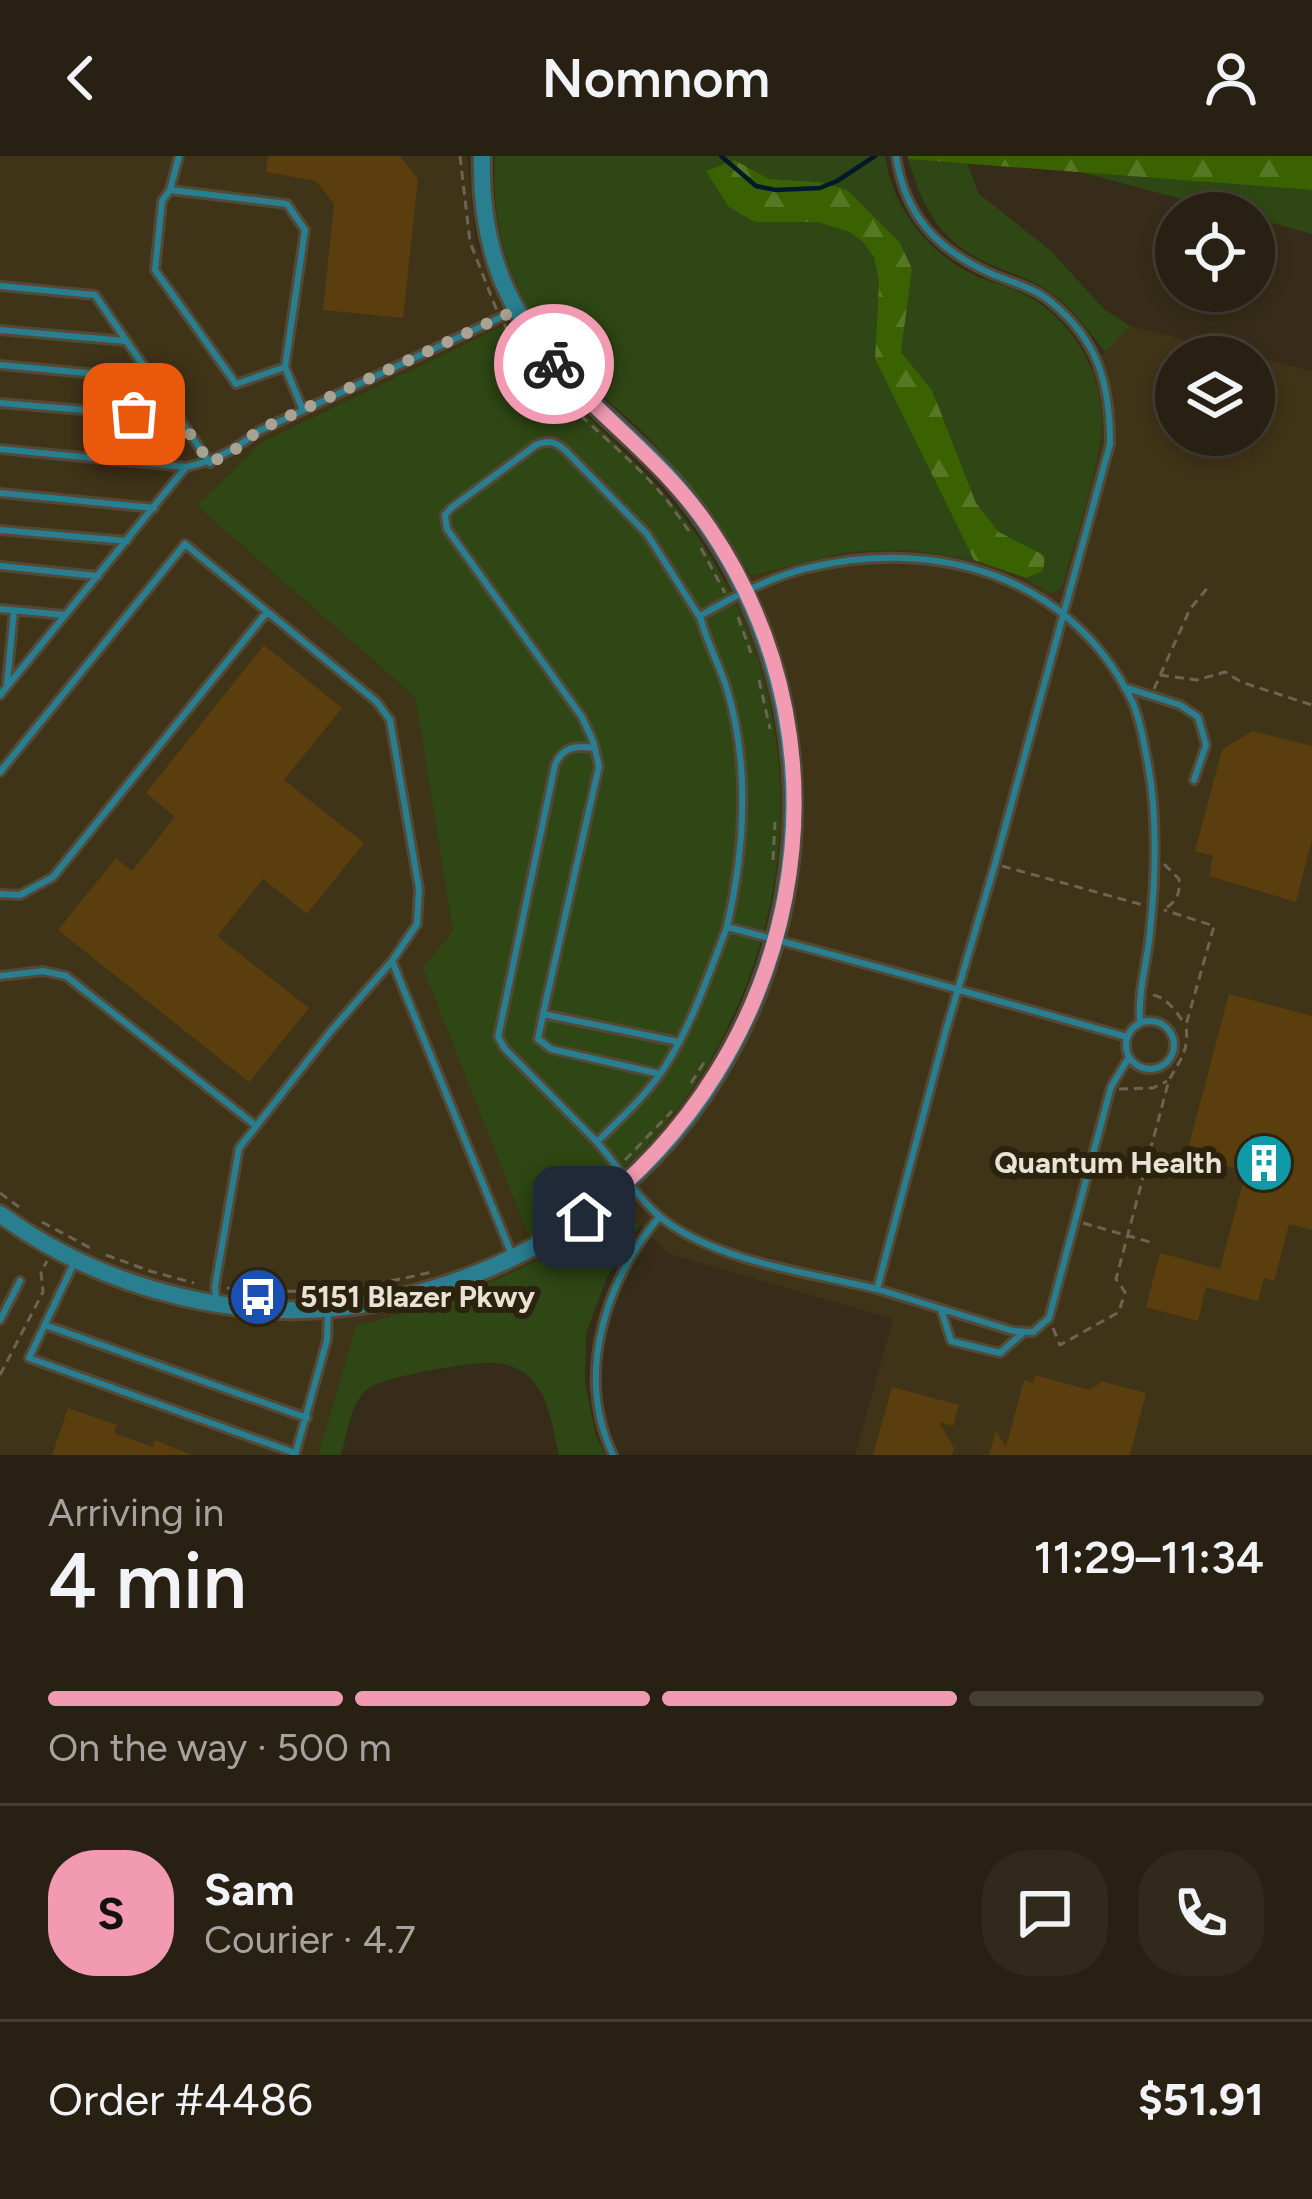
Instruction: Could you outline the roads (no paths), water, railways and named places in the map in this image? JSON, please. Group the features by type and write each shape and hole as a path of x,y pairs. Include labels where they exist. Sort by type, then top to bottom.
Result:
{"street":[{"path":"0,1214 75,1259 148,1288 216,1303 328,1307 376,1303 443,1287 514,1258 584,1217 629,1179 671,1136 718,1073 753,1007 776,940 793,848 791,760 783,702 764,638 745,591 709,528 658,465 559,370 514,311 487,229 482,156"}],"lane":[{"path":"178,156 170,190 162,201 155,270 236,385 285,367"},
{"path":"877,1289 1110,444 1108,394 1092,348 1049,300 951,254 934,239 907,195 896,156"},
{"path":"170,190 287,204 305,230 285,367 303,410"},
{"path":"0,286 95,295 210,463"},
{"path":"0,449 186,467 210,463 259,430 514,311"},
{"path":"0,330 126,341"},
{"path":"0,365 151,379"},
{"path":"0,403 179,418"},
{"path":"597,1142 660,1074 704,988 727,927 738,880 740,747 726,685 700,616 647,534 566,452 546,441 445,515 446,529 582,717 596,749 599,766 538,1039 551,1049 660,1074"},
{"path":"0,695 186,467"},
{"path":"0,493 154,508"},
{"path":"0,530 127,541"},
{"path":"0,772 185,544 377,703 390,721 419,889 417,924 239,1148 216,1303"},
{"path":"700,616 745,591 806,568 862,559 926,559 988,571 1064,613 1100,650 1132,700 1148,761 1156,844 1150,937 1138,993 1140,1023"},
{"path":"0,566 98,575"},
{"path":"0,609 65,615"},
{"path":"7,687 14,611"},
{"path":"0,894 20,895 53,877 267,612"},
{"path":"1124,686 1180,705 1198,718 1206,745 1194,780"},
{"path":"596,749 568,749 555,765 498,1037 597,1142 659,1217 695,1241 1012,1331 1033,1332 1048,1318 1111,1087 1129,1058"},
{"path":"727,927 1127,1036"},
{"path":"392,961 514,1258"},
{"path":"0,976 43,971 66,976 255,1125"},
{"path":"543,1014 679,1042"},
{"path":"1155,1022 1172,1035 1173,1051 1166,1064 1142,1068 1129,1058 1127,1036 1140,1023 1155,1022"},
{"path":"613,1455 599,1413 599,1330 626,1266 659,1217"},
{"path":"75,1259 29,1358 295,1454 327,1340 328,1307"},
{"path":"0,1320 20,1281"},
{"path":"940,1309 951,1341 1000,1353 1024,1332"},
{"path":"45,1325 307,1418"}],"waterway":[{"path":"721,156 756,186 776,190 820,188 875,156"}],"place":[{"name":"Quantum Health","path":"1264,1163"},
{"name":"5151 Blazer Pkwy","path":"258,1297"}]}
